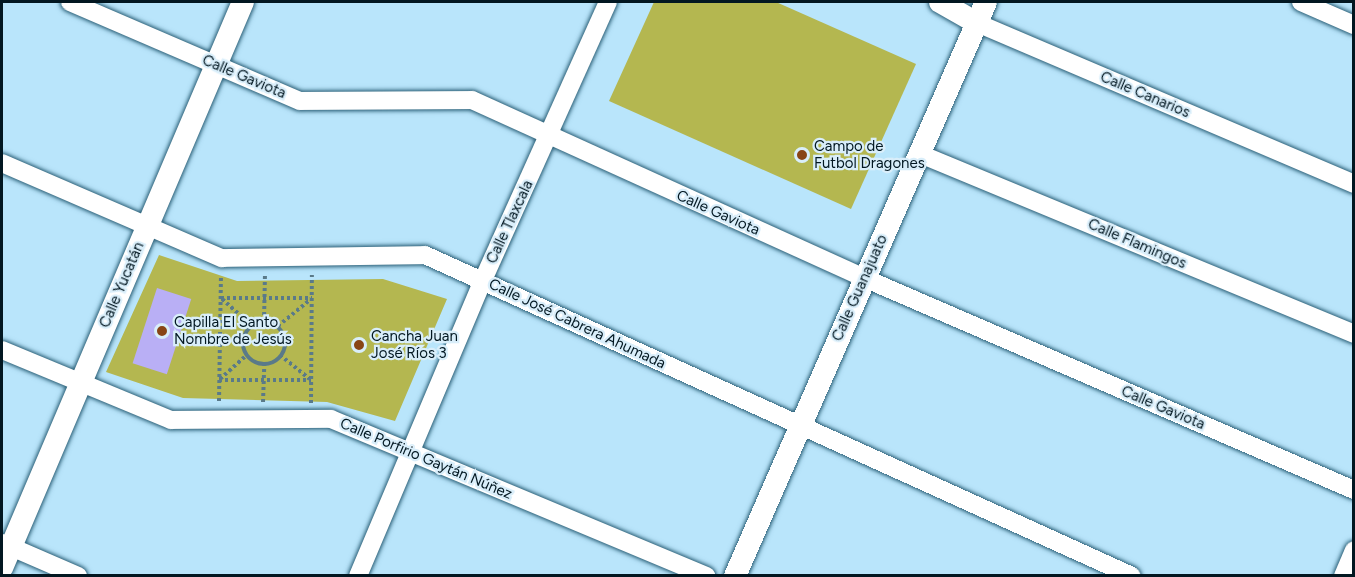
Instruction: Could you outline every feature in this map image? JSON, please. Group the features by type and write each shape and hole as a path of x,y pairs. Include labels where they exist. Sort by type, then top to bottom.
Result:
{"street":[{"name":"Calle Gaviota","path":"70,2 300,101 472,100 864,278 1353,490"},
{"name":"Calle Yucatán","path":"4,553 81,382 243,2"},
{"name":"Calle Tlaxcala","path":"358,576 483,280 608,2"},
{"name":"Calle Canarios","path":"940,2 977,23 1353,184"},
{"name":"Calle Guanajuato","path":"735,576 986,2"},
{"path":"1301,2 1353,25"},
{"name":"Calle Flamingos","path":"920,154 1353,334"},
{"name":"Calle José Cabrera Ahumada","path":"2,163 222,258 425,255 1132,576"},
{"name":"Calle Porfirio Gaytán Núñez","path":"2,350 171,420 331,419 706,576"},
{"path":"1343,576 1353,550"},
{"path":"4,553 78,576"}],"path":[{"path":"310,419 312,256"},
{"path":"264,321 265,257"},
{"path":"219,419 222,258"},
{"path":"221,298 312,298"},
{"path":"221,298 251,325"},
{"path":"278,326 312,298"},
{"path":"247,355 243,336 251,325 264,321 278,326 285,339 280,355 264,364"},
{"path":"219,380 247,355"},
{"path":"247,355 264,364"},
{"path":"280,355 311,380"},
{"path":"263,419 264,364"},
{"path":"219,380 311,380"}],"shaded area":[{"name":"Campo de Futbol Dragones","path":"654,2 776,2 916,64 851,209 609,101"},
{"path":"159,255 237,281 383,279 447,299 395,421 327,402 183,398 106,372"}],"building":[{"name":"Capilla El Santo Nombre de Jesús","path":"157,288 191,299 167,374 133,363"}],"place":[{"name":"Campo de Futbol Dragones","path":"802,155"},
{"name":"Capilla El Santo Nombre de Jesús","path":"162,331"},
{"name":"Cancha Juan José Ríos 3","path":"359,345"}]}
